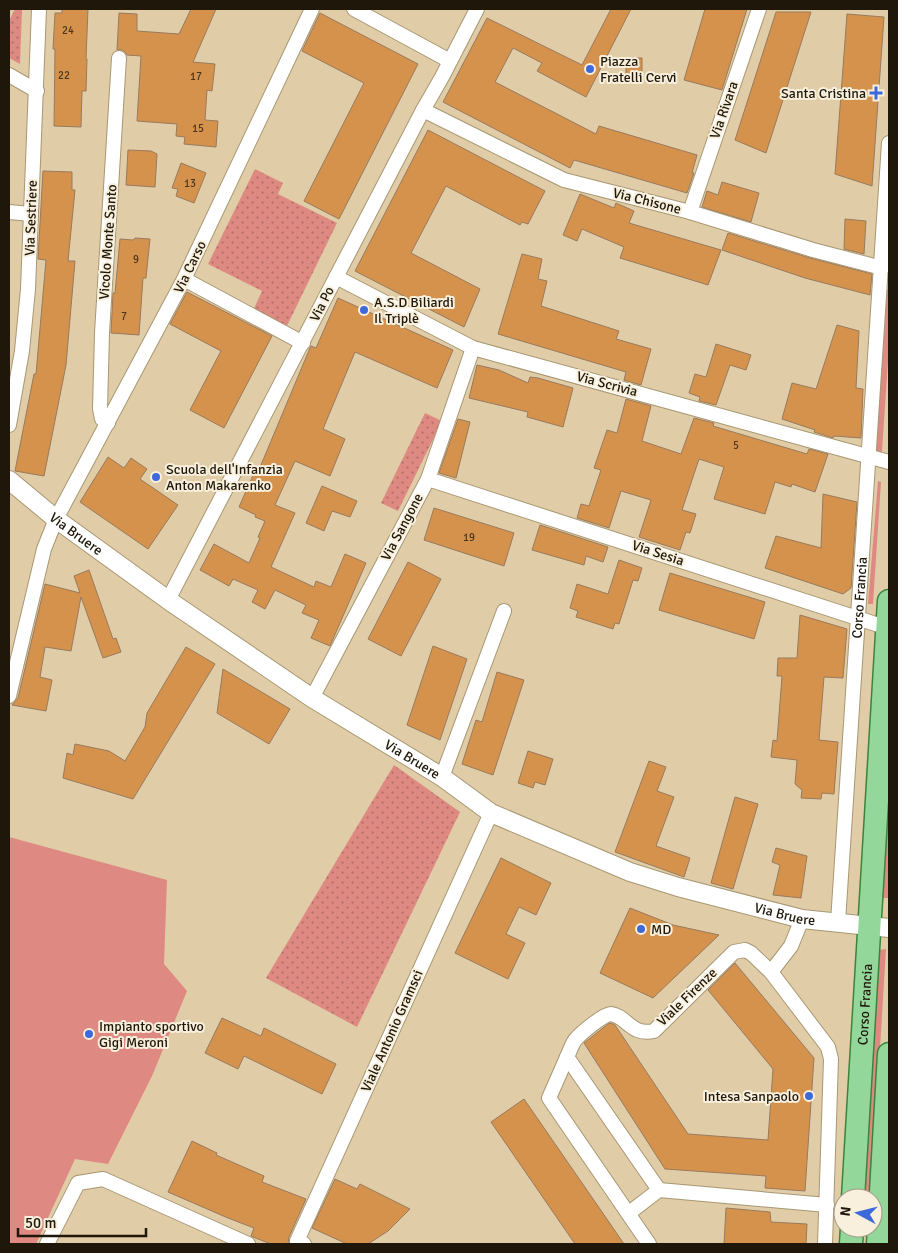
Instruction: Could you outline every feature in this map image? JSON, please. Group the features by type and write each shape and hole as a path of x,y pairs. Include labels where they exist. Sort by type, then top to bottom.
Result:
{"main road":[{"name":"Corso Francia","path":"854,1188 879,927 889,600"},
{"path":"878,1244 889,1064"}],"street":[{"name":"Via Sestriere","path":"9,425 22,351 28,289 39,9"},
{"name":"Via Carso","path":"9,696 44,549 56,519 184,279 312,9"},
{"path":"354,9 450,61"},
{"name":"Via Po","path":"168,600 477,9"},
{"name":"Via Rivara","path":"690,212 758,9"},
{"name":"Vicolo Monte Santo","path":"108,423 102,419 100,409 102,332 119,58"},
{"path":"9,75 36,91"},
{"name":"Via Chisone","path":"423,110 564,180 690,212 884,272"},
{"name":"Corso Francia","path":"838,922 858,617 884,272 889,143"},
{"path":"9,212 31,214"},
{"name":"Via Scrivia","path":"336,277 474,348 870,455 889,462"},
{"path":"184,279 302,343"},
{"name":"Via Sangone","path":"312,698 428,479 474,348"},
{"name":"Via Sesia","path":"428,479 888,628"},
{"name":"Via Bruere","path":"9,480 56,519 168,600 312,698 442,777 491,813 630,872 724,900 802,919 879,927"},
{"path":"442,777 504,611"},
{"name":"Viale Antonio Gramsci","path":"299,1243 491,813"},
{"path":"802,919 791,946 771,972 828,1047 831,1059 825,1244"},
{"name":"Viale Firenze","path":"650,1244 549,1098 575,1039 605,1014 612,1014 636,1029 645,1032 654,1030 738,950 745,950 751,953 771,972"},
{"path":"567,1057 659,1190"},
{"path":"47,1244 78,1183 103,1179 248,1244"},
{"path":"628,1214 659,1190 827,1205"}],"shaded area":[{"path":"15,9 22,9 20,64 9,58 9,21"},
{"path":"255,169 283,183 278,194 337,223 284,332 251,315 262,291 208,264"},
{"path":"887,289 889,289 889,347 882,451 880,454 876,452"},
{"path":"425,413 442,421 398,511 381,503"},
{"path":"878,481 881,482 873,604 868,604"},
{"path":"394,765 460,812 357,1027 266,978"},
{"path":"889,787 888,898 882,898"},
{"name":"Impianto sportivo Gigi Meroni","path":"9,837 167,880 164,964 187,991 152,1076 108,1164 75,1159 36,1244 9,1244"},
{"path":"886,949 872,1188 865,1188 879,950"}],"building":[{"path":"62,9 88,9 86,91 82,91 81,127 54,126 55,49 53,49 55,13 62,13"},
{"path":"191,9 216,9 193,62 215,64 212,91 207,90 205,120 218,121 216,147 184,144 185,137 176,136 177,124 137,121 141,56 127,55 123,50 117,50 119,13 137,14 137,31 179,34"},
{"path":"611,9 631,9 586,97 537,71 542,63 513,48 495,82 596,134 599,126 697,155 692,173 694,173 687,193 574,160 570,168 443,102 487,18 582,65"},
{"path":"705,9 747,9 722,90 684,80"},
{"path":"776,12 811,12 766,153 735,140"},
{"path":"320,13 418,64 339,219 304,201 364,83 302,51"},
{"path":"847,14 884,17 872,186 835,174"},
{"path":"626,58 642,58 642,75 626,74"},
{"path":"428,130 545,191 528,224 522,222 520,225 446,186 411,253 480,289 464,327 355,271"},
{"path":"128,150 151,151 157,154 155,187 126,185"},
{"path":"181,163 206,173 194,203 176,196 178,189 172,188"},
{"path":"43,171 72,172 72,190 75,190 68,261 75,261 66,365 44,476 15,471 34,374 36,374 46,260 38,259"},
{"path":"722,182 759,193 751,222 702,207 707,191 718,195"},
{"path":"580,194 614,208 616,203 634,211 629,223 721,250 708,285 620,258 624,247 582,229 577,241 563,235"},
{"path":"845,219 866,221 864,254 844,249"},
{"path":"728,233 810,258 872,274 870,295 805,278 722,250"},
{"path":"135,238 150,239 146,278 143,278 139,335 111,333 113,293 115,293 120,239 133,240"},
{"path":"522,254 542,259 538,279 547,281 541,306 619,331 616,339 651,349 641,385 624,380 626,372 498,334"},
{"path":"187,292 272,336 224,428 190,410 221,351 170,324"},
{"path":"338,298 453,350 437,388 355,352 323,429 345,439 330,476 295,461 275,505 295,513 271,567 314,587 316,581 331,587 345,554 366,563 330,646 311,638 319,620 302,613 306,605 275,590 265,609 252,602 258,590 233,579 229,586 200,570 214,544 249,563 265,521 239,507 255,471 258,472 310,348 311,346 316,348"},
{"path":"837,325 859,331 856,388 863,389 861,438 834,436 833,438 782,419 792,383 816,389"},
{"path":"716,344 751,355 746,370 730,365 716,405 699,401 700,397 689,393 695,374 706,377"},
{"path":"477,365 499,370 528,383 530,377 573,388 563,427 527,417 528,412 469,398"},
{"path":"626,399 651,406 642,441 681,454 694,418 714,423 713,426 807,454 809,449 828,454 815,492 792,484 791,487 775,482 765,514 714,499 724,467 699,459 682,510 696,514 690,533 686,532 680,550 639,537 651,500 621,491 609,528 577,518 581,504 589,506 601,470 594,468 607,430 617,433"},
{"path":"458,419 470,422 456,478 439,473"},
{"path":"108,457 124,468 131,458 147,469 140,479 178,505 148,549 80,502"},
{"path":"322,486 357,501 350,517 332,511 324,531 306,523"},
{"path":"823,494 857,502 851,588 843,594 765,568 776,536 821,548"},
{"path":"434,508 514,533 504,566 424,540"},
{"path":"540,525 608,547 603,562 586,556 584,565 532,550"},
{"path":"619,560 642,568 638,581 633,580 619,624 615,623 613,629 576,617 578,611 570,608 577,584 608,594"},
{"path":"408,562 441,579 401,656 368,639"},
{"path":"89,570 113,639 116,638 121,652 103,658 81,597 71,651 45,647 40,677 52,680 46,711 12,705 18,698 45,584 80,593 74,576"},
{"path":"670,573 765,602 754,639 659,610"},
{"path":"800,615 847,629 843,678 824,677 819,740 838,742 834,794 822,793 821,799 801,798 802,790 795,784 797,760 771,757 773,740 777,741 782,676 777,676 778,658 797,658"},
{"path":"433,646 467,659 440,740 407,725"},
{"path":"186,647 215,664 133,799 63,778 67,753 73,755 75,744 109,751 125,761 145,727 147,713"},
{"path":"223,669 290,709 269,744 217,713"},
{"path":"497,672 524,680 493,775 462,764 476,720 482,722"},
{"path":"528,751 553,759 545,785 535,782 533,788 518,783"},
{"path":"649,761 666,767 657,791 674,797 656,846 690,858 684,877 615,852"},
{"path":"735,797 758,804 733,889 711,883"},
{"path":"776,848 807,856 801,898 773,895 780,865 772,862"},
{"path":"501,858 551,883 536,915 519,907 506,934 525,943 508,979 455,953"},
{"path":"630,908 673,925 719,935 653,998 600,973"},
{"path":"735,963 814,1058 805,1191 765,1188 766,1176 665,1169 584,1043 608,1024 615,1025 688,1134 768,1140 773,1069 708,990"},
{"path":"222,1018 261,1036 264,1028 336,1064 322,1094 244,1056 238,1069 205,1053"},
{"path":"524,1099 624,1244 575,1244 491,1122"},
{"path":"192,1141 217,1153 216,1155 264,1176 262,1182 306,1199 289,1237 288,1244 271,1244 253,1237 251,1236 254,1228 168,1192"},
{"path":"335,1179 357,1189 360,1184 410,1209 388,1231 368,1244 347,1244 312,1228"},
{"path":"726,1208 770,1212 771,1222 807,1224 806,1244 724,1244"}],"place":[{"name":"Piazza Fratelli Cervi","path":"590,69"},
{"name":"Santa Cristina","path":"876,93"},
{"name":"A.S.D Biliardi Il Triplè","path":"364,310"},
{"name":"Scuola dell'Infanzia Anton Makarenko","path":"156,477"},
{"name":"MD","path":"641,929"},
{"name":"Impianto sportivo Gigi Meroni","path":"89,1034"},
{"name":"Intesa Sanpaolo","path":"809,1096"}]}
